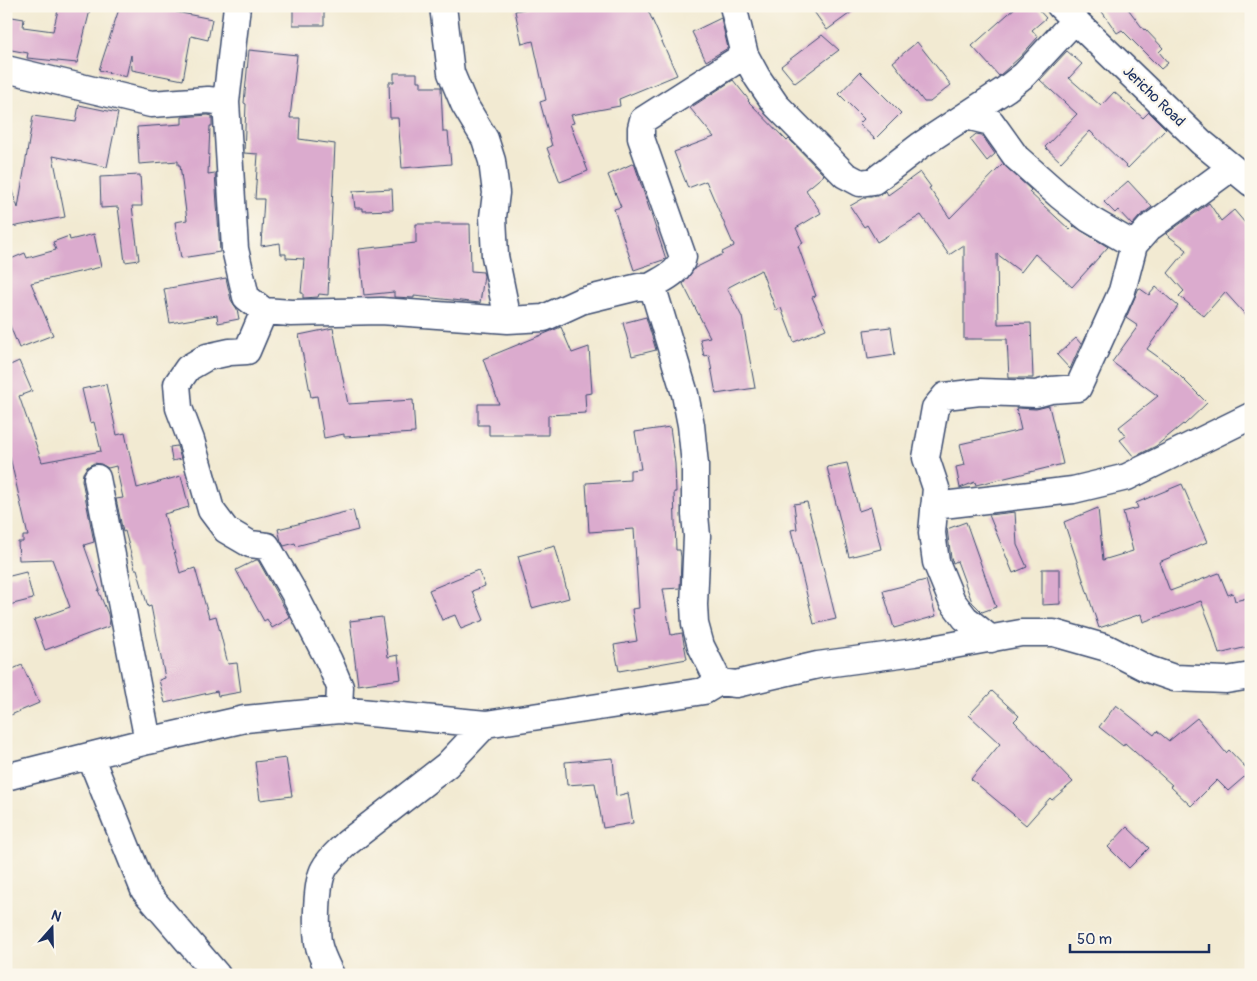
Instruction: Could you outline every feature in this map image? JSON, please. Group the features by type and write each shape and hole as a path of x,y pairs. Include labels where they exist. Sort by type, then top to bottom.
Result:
{"street":[{"path":"237,6 226,102 236,249 246,297 264,311 291,313 381,311 508,320 544,318 581,301 638,287 650,287 678,270 682,264 683,257 640,138 643,120 745,55"},
{"path":"443,6 451,73 464,104 485,139 492,161 496,193 493,217 494,256 508,320"},
{"path":"733,6 745,55 776,105 845,175 860,183 874,181 921,145 997,96 1024,74 1068,13"},
{"name":"Jericho Road","path":"1068,13 1201,142 1241,175"},
{"path":"6,69 151,104 208,100 226,102"},
{"path":"991,122 997,96"},
{"path":"966,116 991,122 1016,157 1060,196 1089,219 1134,245"},
{"path":"991,639 965,618 952,601 936,562 932,533 936,488 926,458 934,408 945,396 980,392 1036,394 1051,390 1078,388 1122,291 1134,245 1156,223 1241,175"},
{"path":"650,287 655,295 685,394 691,425 695,465 697,536 695,624 701,646 719,682"},
{"path":"264,311 247,351 230,352 207,357 188,368 177,384 179,408 191,440 210,510 226,530 250,544 267,546 329,661 340,687 339,710"},
{"path":"934,506 1073,490 1127,477 1251,416"},
{"path":"96,478 148,741"},
{"path":"6,777 245,719 339,710 486,724 704,691 719,682 736,684 818,665 915,652 1021,633 1054,633 1107,648 1148,669 1174,678 1226,680 1251,676"},
{"path":"331,975 319,944 317,928 319,881 323,870 333,856 347,843 447,765 486,724"},
{"path":"90,756 144,890 217,975"}],"building":[{"path":"59,6 91,6 77,63 27,58 28,53 6,49 6,16 24,19 23,27 53,31"},
{"path":"120,6 179,6 176,12 212,19 208,40 191,36 183,80 132,70 131,55 126,77 99,70"},
{"path":"293,6 324,6 324,25 293,25"},
{"path":"537,6 646,6 677,75 619,99 620,106 571,115 574,123 570,124 588,171 560,182 547,148 552,146 540,102 546,100 533,41 522,44 515,11"},
{"path":"810,6 860,6 827,30"},
{"path":"1017,6 1035,6 1046,18 1032,30 1038,37 999,76 972,46"},
{"path":"1098,6 1126,6 1144,30 1163,48 1159,52 1168,63 1161,69 1122,30 1117,33"},
{"path":"721,18 728,48 706,61 692,32"},
{"path":"822,35 839,50 795,83 781,66"},
{"path":"917,42 951,85 930,102 924,102 893,62"},
{"path":"249,50 297,55 290,118 300,118 299,139 335,144 328,295 319,294 318,297 303,298 303,293 301,293 304,259 286,258 286,254 281,254 280,243 261,246 264,199 255,199 258,154 244,153 246,104 244,103"},
{"path":"1067,51 1082,64 1069,78 1101,106 1114,92 1143,118 1149,112 1166,129 1128,168 1090,131 1061,162 1045,147 1077,114 1040,80"},
{"path":"860,72 901,113 875,139 859,124 864,119 839,94"},
{"path":"394,73 417,73 417,81 421,81 421,87 441,87 443,132 448,132 451,164 402,168 398,118 390,118 389,82 394,82"},
{"path":"733,80 748,101 824,175 806,190 821,213 796,228 803,243 798,246 816,296 812,297 826,329 794,342 781,308 776,310 761,270 727,288 742,317 755,388 716,394 709,355 704,356 700,339 710,337 683,284 695,268 723,254 722,252 734,246 706,181 688,188 674,152 714,137 690,108"},
{"path":"79,105 118,113 107,167 53,156 65,217 6,228 6,180 8,180 18,208 33,116 76,122"},
{"path":"212,116 212,126 210,126 208,174 215,173 220,252 181,258 175,222 187,220 180,165 178,165 178,161 139,164 137,127 182,124 182,117"},
{"path":"976,134 982,135 995,154 987,161 970,139"},
{"path":"634,163 666,259 634,270 614,209 621,207 608,175"},
{"path":"1003,164 1031,190 1029,192 1070,230 1074,226 1108,247 1072,287 1035,254 1021,272 997,254 998,324 1031,323 1033,378 1009,378 1007,339 964,339 964,245 949,255 921,215 877,242 867,225 864,227 850,206 864,198 877,196 886,191 888,195 920,172 950,218"},
{"path":"140,175 142,206 132,206 139,260 125,262 118,207 101,208 100,177"},
{"path":"1128,181 1152,207 1132,225 1118,210 1115,213 1104,202"},
{"path":"392,189 393,210 363,211 363,208 355,208 353,191"},
{"path":"1209,203 1221,221 1234,210 1251,230 1251,321 1225,292 1204,316 1179,296 1184,291 1168,273 1187,250 1166,234"},
{"path":"416,224 470,224 471,271 483,272 484,276 480,303 414,296 414,298 394,297 394,292 364,295 359,249 416,243"},
{"path":"94,234 101,267 31,283 53,335 19,348 6,316 6,261 25,253 27,258 56,250 53,242 69,236 70,240"},
{"path":"226,278 231,300 237,309 239,319 218,323 217,315 170,323 164,289"},
{"path":"1156,287 1178,306 1147,349 1168,364 1207,403 1184,425 1156,446 1134,457 1120,440 1126,436 1119,427 1158,396 1112,362 1138,326 1126,318 1139,288 1149,295"},
{"path":"646,317 656,350 632,356 623,323"},
{"path":"561,327 572,353 589,347 592,393 585,394 586,413 548,415 548,435 489,435 489,425 478,425 478,404 499,404 483,359"},
{"path":"891,327 895,355 868,359 864,330"},
{"path":"333,328 348,404 413,400 415,433 344,437 344,434 324,438 317,396 311,397 299,335"},
{"path":"1076,338 1081,344 1070,369 1057,355"},
{"path":"19,361 32,391 19,396 42,462 101,451 94,422 90,423 82,389 106,384 117,435 125,433 137,488 181,476 189,507 164,514 180,573 195,568 209,618 216,616 228,664 237,663 241,692 218,696 217,691 165,703 159,680 165,678 151,606 148,607 137,569 135,569 125,531 123,532 116,499 123,498 116,466 108,468 94,463 87,467 83,473 82,480 94,542 84,545 100,590 98,590 108,614 110,626 45,650 34,620 70,607 52,559 19,560 18,542 23,542 23,536 28,536 10,457 6,458 6,367"},
{"path":"1049,406 1063,464 976,485 975,482 960,488 956,467 965,465 960,444 1021,430 1016,408 1036,409"},
{"path":"670,427 675,464 676,550 680,550 681,557 680,588 663,589 671,635 682,633 687,659 619,671 614,645 637,641 632,609 639,608 634,529 589,532 586,483 630,480 630,470 641,469 635,432"},
{"path":"177,446 181,459 172,461 170,447"},
{"path":"847,463 859,511 871,507 881,549 849,557 827,467"},
{"path":"1182,484 1207,542 1159,562 1170,591 1219,573 1228,595 1233,593 1235,601 1251,597 1251,646 1219,654 1201,601 1143,622 1141,614 1099,628 1064,522 1098,508 1103,560 1133,551 1123,512 1138,508 1136,503"},
{"path":"807,502 836,619 814,624 791,530 797,529 794,504"},
{"path":"353,510 358,530 296,546 295,543 284,546 281,541 278,529"},
{"path":"1015,512 1017,545 1027,567 1013,573 989,515"},
{"path":"966,522 996,607 982,612 972,602 957,561 953,563 951,558 947,529"},
{"path":"555,546 569,598 532,608 518,556"},
{"path":"258,560 290,618 272,628 267,619 264,621 236,570"},
{"path":"1042,569 1060,569 1060,604 1042,605"},
{"path":"478,570 485,586 472,591 484,620 461,629 455,615 442,620 429,590"},
{"path":"26,572 33,599 9,605 6,595 6,577"},
{"path":"926,580 936,616 894,628 883,591"},
{"path":"382,617 388,657 398,655 401,679 358,685 350,621"},
{"path":"22,665 39,703 6,717 6,672"},
{"path":"992,691 1019,716 1014,721 1073,782 1052,800 1050,798 1026,825 971,779 1000,744 969,715"},
{"path":"1116,705 1154,735 1157,731 1169,741 1197,718 1226,753 1229,750 1250,772 1228,791 1217,780 1191,806 1170,786 1172,785 1125,743 1123,746 1099,727"},
{"path":"286,758 292,796 260,800 255,762"},
{"path":"613,758 616,796 628,793 633,823 603,828 595,783 567,785 565,762"},
{"path":"1127,827 1149,848 1129,868 1108,847"}]}
